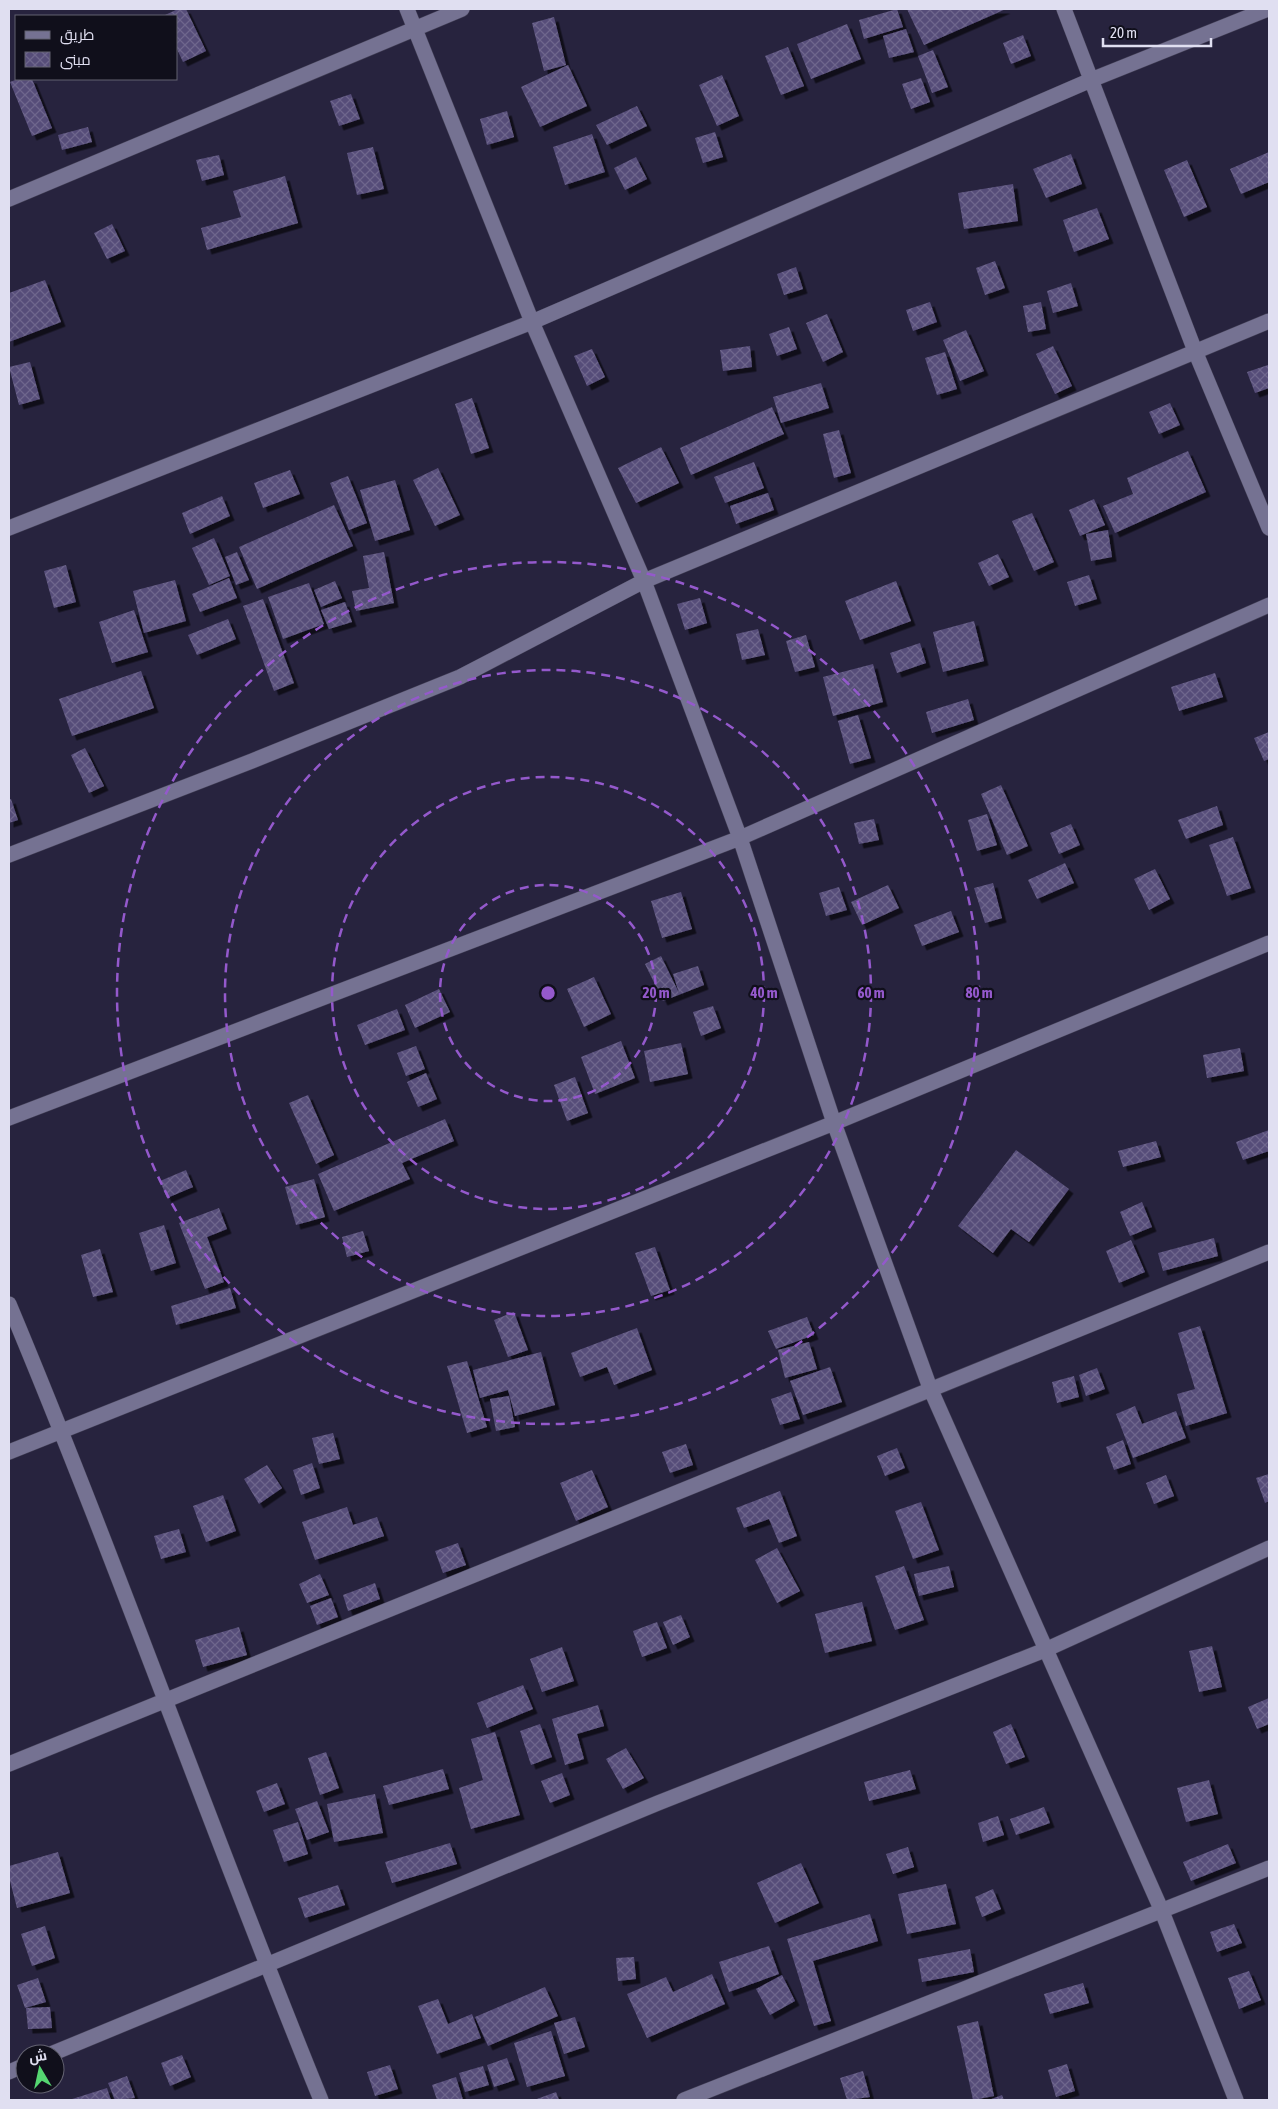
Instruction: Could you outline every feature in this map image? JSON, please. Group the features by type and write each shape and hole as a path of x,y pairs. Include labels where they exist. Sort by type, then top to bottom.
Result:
{"street":[{"path":"406,9 532,322 644,581 740,838 783,974 834,1123 930,1388 1160,1910 1236,2100"},
{"path":"9,199 462,9"},
{"path":"1064,9 1195,351 1269,528"},
{"path":"9,528 532,322 1091,80 1268,9"},
{"path":"9,855 252,761 460,677 644,581 1269,321"},
{"path":"9,1118 740,838 1269,605"},
{"path":"9,1452 834,1123 1269,943"},
{"path":"9,1764 930,1388 1269,1252"},
{"path":"9,1304 62,1432 265,1964 321,2100"},
{"path":"65,2048 648,1807 1045,1650 1269,1548"},
{"path":"684,2100 1269,1868"}],"building":[{"path":"178,9 186,9 206,51 183,62 178,51 178,15 165,15"},
{"path":"897,9 903,27 864,39 859,20"},
{"path":"907,9 1006,9 924,45"},
{"path":"554,17 566,65 544,71 532,23"},
{"path":"847,24 861,59 811,79 797,44"},
{"path":"906,29 914,52 889,58 883,36"},
{"path":"1023,35 1031,56 1011,64 1003,43"},
{"path":"788,47 804,86 781,95 765,56"},
{"path":"933,50 948,87 932,93 918,56"},
{"path":"568,65 587,106 540,127 521,87"},
{"path":"722,75 739,116 717,126 699,85"},
{"path":"921,78 930,102 911,109 902,84"},
{"path":"15,80 32,80 52,128 32,136 10,82"},
{"path":"351,94 360,119 339,126 330,101"},
{"path":"637,106 647,126 607,145 596,125"},
{"path":"507,111 514,137 487,145 480,119"},
{"path":"88,127 92,142 62,150 58,135"},
{"path":"715,132 723,157 703,163 695,138"},
{"path":"592,134 605,172 565,185 553,147"},
{"path":"373,147 384,189 357,195 347,153"},
{"path":"1269,152 1269,182 1241,194 1230,169"},
{"path":"1071,154 1082,184 1046,198 1033,169"},
{"path":"219,155 224,175 202,181 196,160"},
{"path":"636,157 647,179 625,190 614,168"},
{"path":"1187,160 1207,207 1184,217 1164,170"},
{"path":"285,176 298,223 207,250 201,228 241,217 233,191"},
{"path":"1013,184 1018,221 964,229 958,193"},
{"path":"1097,208 1109,239 1074,252 1063,220"},
{"path":"112,224 125,251 107,259 94,233"},
{"path":"995,261 1005,288 985,295 976,268"},
{"path":"796,267 803,289 784,295 777,274"},
{"path":"45,280 61,322 9,342 9,293"},
{"path":"1071,283 1078,306 1053,313 1047,291"},
{"path":"930,302 937,322 913,331 906,310"},
{"path":"1041,302 1046,329 1028,332 1023,306"},
{"path":"827,314 843,352 823,362 806,323"},
{"path":"789,327 797,349 777,356 769,334"},
{"path":"966,330 984,371 960,381 943,340"},
{"path":"750,346 752,367 723,371 720,350"},
{"path":"1053,346 1072,386 1055,394 1036,354"},
{"path":"592,349 605,377 587,386 574,356"},
{"path":"945,352 957,389 937,395 925,358"},
{"path":"30,362 40,399 19,405 9,367"},
{"path":"1268,365 1269,388 1255,393 1247,372"},
{"path":"821,383 829,408 781,423 773,397"},
{"path":"472,398 489,448 471,454 455,404"},
{"path":"1170,403 1180,425 1159,434 1149,412"},
{"path":"772,407 784,434 691,475 680,448"},
{"path":"839,430 851,473 834,478 823,434"},
{"path":"661,447 679,483 636,503 618,468"},
{"path":"1188,451 1206,492 1115,533 1103,506 1133,494 1127,478"},
{"path":"754,462 764,488 725,503 714,477"},
{"path":"438,468 460,515 435,526 413,480"},
{"path":"290,470 300,494 263,508 254,483"},
{"path":"348,476 367,523 349,530 330,483"},
{"path":"395,480 410,530 375,541 360,490"},
{"path":"768,493 774,510 736,524 730,506"},
{"path":"222,496 230,516 190,534 182,513"},
{"path":"1094,499 1105,525 1080,536 1069,510"},
{"path":"334,505 353,546 257,589 239,547"},
{"path":"1032,513 1054,562 1034,571 1012,521"},
{"path":"1108,530 1112,557 1091,561 1086,534"},
{"path":"214,538 230,576 209,585 192,548"},
{"path":"237,552 249,580 236,585 225,557"},
{"path":"384,552 394,603 356,611 352,591 369,588 363,556"},
{"path":"998,554 1009,577 989,586 978,563"},
{"path":"66,565 76,602 54,608 44,571"},
{"path":"1089,575 1097,599 1075,606 1067,582"},
{"path":"229,578 237,598 200,612 192,594"},
{"path":"175,580 186,621 144,633 133,591"},
{"path":"335,581 342,598 321,607 314,590"},
{"path":"896,581 911,621 860,640 845,601"},
{"path":"309,583 324,624 283,639 268,597"},
{"path":"700,598 707,623 685,630 677,604"},
{"path":"263,599 294,683 274,691 243,606"},
{"path":"345,602 352,622 329,629 321,610"},
{"path":"134,610 148,652 112,663 99,622"},
{"path":"228,619 236,639 197,655 188,635"},
{"path":"974,621 984,661 943,672 933,632"},
{"path":"758,629 765,655 742,660 736,634"},
{"path":"806,635 815,667 795,672 786,641"},
{"path":"920,643 926,663 897,673 890,653"},
{"path":"873,664 883,702 833,716 823,677"},
{"path":"141,671 154,708 72,736 59,699"},
{"path":"1215,673 1223,697 1179,711 1171,687"},
{"path":"968,699 974,720 932,733 926,712"},
{"path":"858,715 871,758 850,764 838,721"},
{"path":"1269,732 1269,759 1264,761 1254,738"},
{"path":"85,748 104,786 89,793 71,755"},
{"path":"1001,785 1028,846 1007,855 981,794"},
{"path":"11,799 18,820 9,823 9,800"},
{"path":"1217,806 1223,825 1186,839 1178,820"},
{"path":"987,814 997,845 977,851 968,820"},
{"path":"874,819 879,840 859,844 854,823"},
{"path":"1071,824 1080,845 1059,854 1050,833"},
{"path":"1233,837 1251,888 1227,896 1209,845"},
{"path":"1065,863 1074,883 1037,899 1028,880"},
{"path":"1155,869 1170,899 1149,910 1134,879"},
{"path":"993,883 1002,918 985,923 974,888"},
{"path":"888,885 899,908 862,925 851,902"},
{"path":"839,887 847,910 826,916 819,893"},
{"path":"681,892 692,929 662,938 651,901"},
{"path":"951,911 959,932 922,946 914,925"},
{"path":"661,956 679,993 673,974 698,966 704,985 663,1001 645,964"},
{"path":"594,977 611,1014 584,1027 567,989"},
{"path":"439,989 450,1012 415,1028 405,1005"},
{"path":"713,1006 721,1028 701,1036 693,1012"},
{"path":"397,1009 405,1030 365,1045 357,1025"},
{"path":"621,1041 635,1078 595,1094 581,1057"},
{"path":"681,1043 688,1074 650,1082 644,1051"},
{"path":"416,1046 425,1069 406,1076 397,1053"},
{"path":"1240,1048 1244,1071 1207,1078 1203,1055"},
{"path":"426,1073 437,1099 418,1107 407,1082"},
{"path":"575,1077 588,1113 567,1121 554,1085"},
{"path":"308,1095 334,1155 316,1164 289,1103"},
{"path":"445,1119 454,1141 402,1163 410,1179 334,1211 318,1174"},
{"path":"1269,1130 1269,1151 1243,1160 1236,1142"},
{"path":"1156,1141 1161,1157 1123,1167 1118,1151"},
{"path":"1016,1150 1069,1189 1029,1242 1011,1229 993,1253 958,1226"},
{"path":"186,1170 193,1187 167,1198 160,1181"},
{"path":"314,1179 325,1217 296,1225 285,1187"},
{"path":"1142,1202 1152,1227 1130,1236 1120,1212"},
{"path":"219,1208 227,1229 207,1237 224,1282 205,1289 179,1223"},
{"path":"164,1225 176,1263 151,1271 139,1233"},
{"path":"363,1231 369,1251 347,1257 342,1237"},
{"path":"1214,1238 1218,1256 1163,1271 1158,1253"},
{"path":"1131,1240 1145,1272 1119,1283 1106,1251"},
{"path":"655,1247 670,1290 651,1296 635,1253"},
{"path":"100,1249 113,1292 93,1297 81,1255"},
{"path":"230,1288 236,1308 176,1325 171,1306"},
{"path":"514,1312 528,1350 508,1357 494,1320"},
{"path":"807,1317 814,1335 776,1349 768,1331"},
{"path":"1200,1326 1227,1413 1186,1426 1177,1394 1195,1389 1178,1333"},
{"path":"637,1328 652,1370 614,1385 607,1367 580,1377 571,1353"},
{"path":"809,1342 817,1369 785,1378 778,1350"},
{"path":"541,1352 555,1405 515,1416 508,1390 480,1398 473,1370"},
{"path":"467,1361 487,1427 467,1433 447,1366"},
{"path":"830,1367 842,1402 803,1415 790,1381"},
{"path":"1097,1368 1105,1389 1086,1396 1079,1375"},
{"path":"1074,1376 1079,1397 1057,1403 1052,1382"},
{"path":"791,1392 800,1419 780,1425 771,1399"},
{"path":"509,1396 515,1427 496,1431 490,1399"},
{"path":"1135,1406 1142,1424 1176,1411 1186,1438 1133,1458 1116,1414"},
{"path":"333,1433 340,1459 319,1464 312,1438"},
{"path":"1123,1440 1131,1464 1114,1470 1106,1447"},
{"path":"686,1444 693,1465 670,1473 662,1452"},
{"path":"897,1448 905,1468 885,1476 877,1456"},
{"path":"312,1463 320,1488 301,1495 293,1470"},
{"path":"267,1465 282,1488 259,1504 244,1479"},
{"path":"592,1470 608,1507 576,1521 560,1483"},
{"path":"1269,1474 1269,1501 1265,1503 1256,1478"},
{"path":"1166,1475 1174,1496 1154,1504 1146,1483"},
{"path":"780,1491 797,1536 779,1543 769,1519 744,1528 736,1508"},
{"path":"223,1495 236,1531 206,1542 193,1506"},
{"path":"921,1502 939,1550 913,1559 895,1511"},
{"path":"347,1507 353,1525 377,1517 384,1536 315,1560 302,1522"},
{"path":"179,1529 186,1552 161,1559 154,1536"},
{"path":"458,1543 466,1565 443,1573 435,1551"},
{"path":"777,1548 800,1591 777,1603 755,1560"},
{"path":"904,1566 924,1620 895,1630 875,1576"},
{"path":"949,1566 954,1587 919,1596 914,1574"},
{"path":"320,1574 329,1595 307,1603 299,1584"},
{"path":"375,1583 380,1599 348,1611 343,1595"},
{"path":"331,1598 338,1617 317,1625 310,1606"},
{"path":"862,1602 872,1641 825,1653 815,1614"},
{"path":"681,1615 690,1637 673,1645 663,1622"},
{"path":"657,1622 667,1648 642,1657 633,1631"},
{"path":"239,1627 247,1655 203,1667 195,1640"},
{"path":"1212,1646 1222,1687 1199,1692 1189,1651"},
{"path":"562,1647 574,1681 542,1692 530,1659"},
{"path":"523,1685 533,1709 487,1728 477,1703"},
{"path":"1269,1698 1269,1724 1257,1729 1248,1707"},
{"path":"598,1705 604,1726 577,1734 584,1759 565,1765 552,1719"},
{"path":"540,1724 552,1757 531,1765 520,1731"},
{"path":"1011,1724 1025,1757 1006,1764 993,1732"},
{"path":"495,1732 520,1815 471,1829 459,1788 483,1780 471,1739"},
{"path":"626,1748 644,1778 623,1789 606,1759"},
{"path":"326,1752 339,1788 320,1795 308,1758"},
{"path":"443,1769 449,1789 389,1805 383,1786"},
{"path":"910,1770 916,1789 869,1801 864,1782"},
{"path":"562,1773 570,1795 550,1803 541,1781"},
{"path":"1209,1780 1218,1814 1186,1822 1177,1788"},
{"path":"277,1783 285,1804 264,1812 256,1791"},
{"path":"375,1794 383,1833 334,1842 327,1804"},
{"path":"317,1801 329,1832 307,1840 295,1809"},
{"path":"1044,1807 1050,1823 1016,1835 1010,1819"},
{"path":"998,1816 1004,1835 983,1842 978,1823"},
{"path":"298,1822 308,1854 284,1862 273,1830"},
{"path":"450,1843 457,1864 392,1883 385,1862"},
{"path":"1228,1844 1236,1863 1191,1881 1183,1862"},
{"path":"908,1847 914,1867 893,1874 886,1854"},
{"path":"58,1852 70,1893 17,1908 9,1877 9,1866"},
{"path":"801,1863 819,1903 775,1923 757,1883"},
{"path":"946,1884 956,1924 907,1934 898,1894"},
{"path":"338,1885 345,1905 305,1918 298,1898"},
{"path":"993,1889 1001,1909 982,1917 975,1897"},
{"path":"870,1914 878,1941 813,1961 831,2021 814,2026 787,1939"},
{"path":"1234,1924 1242,1943 1217,1952 1210,1932"},
{"path":"45,1926 55,1958 32,1966 21,1934"},
{"path":"769,1946 779,1974 729,1992 719,1962"},
{"path":"970,1949 974,1972 922,1982 918,1959"},
{"path":"634,1957 636,1979 618,1981 616,1958"},
{"path":"1249,1971 1261,2000 1239,2009 1228,1978"},
{"path":"712,1974 725,2004 647,2038 627,1994 666,1977 673,1992"},
{"path":"782,1975 795,2001 770,2015 756,1989"},
{"path":"38,1978 46,2002 25,2008 17,1985"},
{"path":"1083,1983 1089,2003 1050,2014 1044,1994"},
{"path":"545,1987 558,2016 488,2046 475,2017"},
{"path":"438,1999 448,2024 472,2014 481,2038 437,2054 418,2006"},
{"path":"50,2007 52,2028 28,2029 26,2008"},
{"path":"575,2017 585,2047 564,2054 554,2023"},
{"path":"978,2021 994,2096 973,2100 957,2026"},
{"path":"551,2031 565,2076 527,2087 514,2043"},
{"path":"182,2055 191,2077 170,2086 161,2063"},
{"path":"507,2058 515,2080 494,2087 487,2065"},
{"path":"1067,2064 1075,2091 1056,2097 1048,2070"},
{"path":"390,2065 398,2089 375,2096 367,2072"},
{"path":"483,2066 489,2085 465,2092 459,2073"},
{"path":"863,2071 870,2097 847,2100 840,2078"},
{"path":"127,2076 135,2098 115,2100 108,2083"},
{"path":"456,2077 463,2100 437,2100 432,2085"},
{"path":"107,2088 111,2100 69,2100"},
{"path":"556,2092 559,2100 534,2100"},
{"path":"1002,2095 1004,2100 989,2100"}]}
